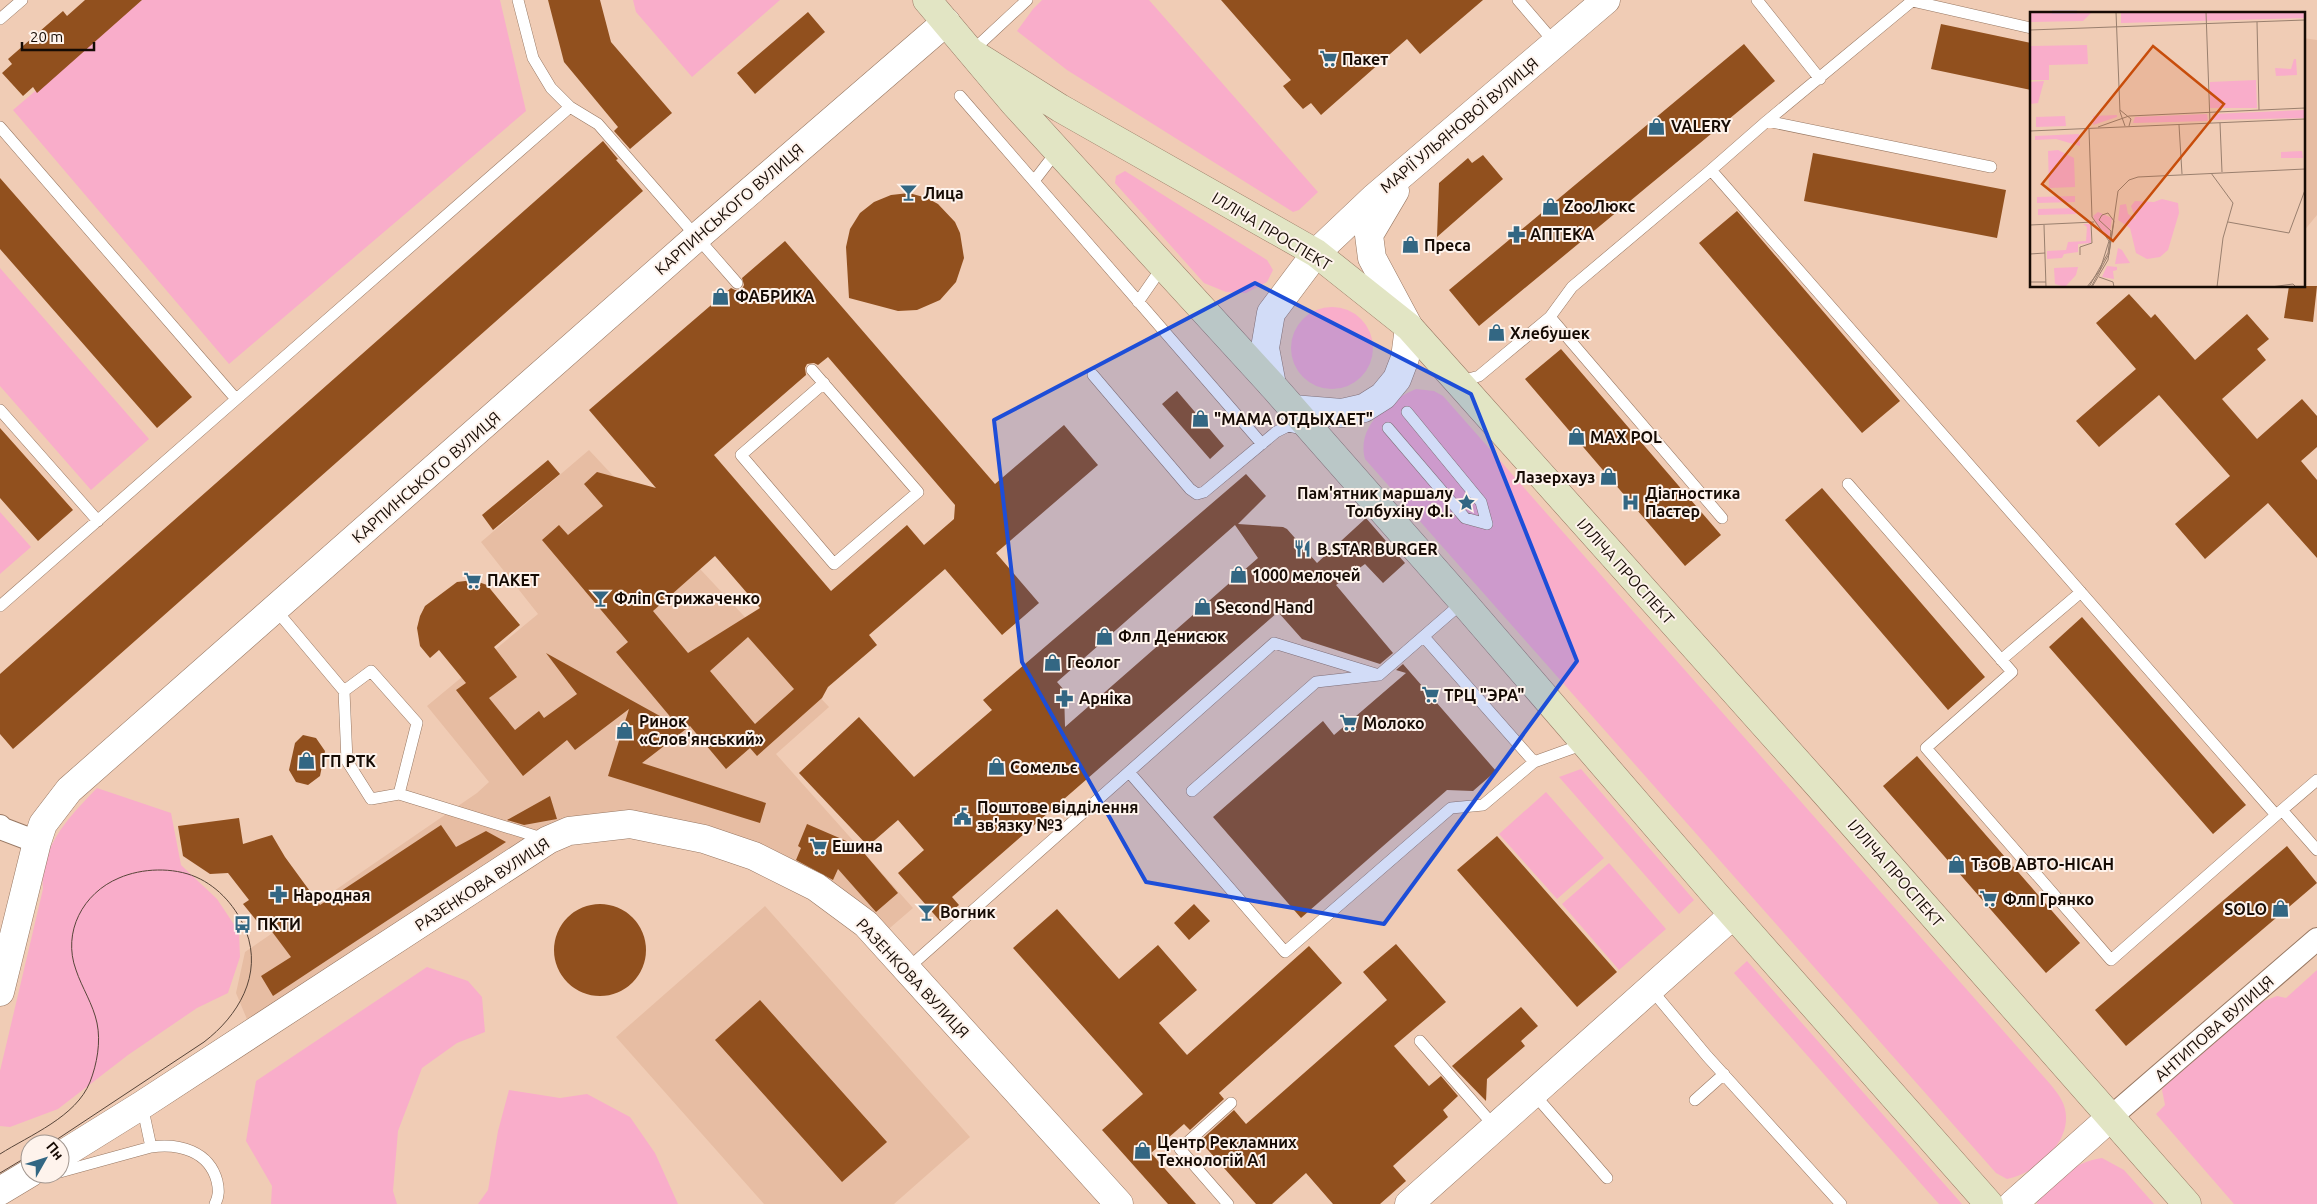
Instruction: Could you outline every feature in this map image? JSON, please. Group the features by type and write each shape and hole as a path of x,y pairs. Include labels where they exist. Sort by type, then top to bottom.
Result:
{"main road":[{"name":"ІЛЛІЧА ПРОСПЕКТ","path":"927,0 970,52 1058,151 1272,385 1311,432 1463,602 1733,915 1989,1204"},
{"name":"ІЛЛІЧА ПРОСПЕКТ","path":"970,52 1060,108 1316,253 1409,327 2187,1204"}],"street":[{"name":"МАРІЇ УЛЬЯНОВОЇ ВУЛИЦЯ","path":"1316,253 1408,168 1606,0"},
{"name":"КАРПИНСЬКОГО ВУЛИЦЯ","path":"0,992 37,842 44,824 69,790 276,610 697,237 946,22"},
{"path":"1292,409 1342,413 1364,408 1383,396 1397,379 1405,358 1409,327 1372,258 1369,235 1408,168"},
{"path":"1272,385 1265,348 1271,313 1316,253"},
{"name":"РАЗЕНКОВА ВУЛИЦЯ","path":"70,1150 142,1105 548,840 569,831 630,824 704,839 754,856 816,887 866,924 1119,1204"},
{"path":"1,829 37,842"},
{"path":"1409,1204 1733,915"},
{"name":"АНТИПОВА ВУЛИЦЯ","path":"2110,1117 2317,939"},
{"path":"2013,1204 2110,1117"},
{"path":"0,1191 20,1181"}],"lane":[{"path":"0,19 22,0"},
{"path":"518,0 533,58 552,88 570,107 598,124 737,283"},
{"path":"970,52 1028,0"},
{"path":"1518,0 1555,43"},
{"path":"1757,0 1820,79"},
{"path":"1452,376 1469,379 1479,376 1550,317 1572,287 1913,1 2030,28"},
{"path":"960,96 1262,444"},
{"path":"0,606 570,107"},
{"path":"1768,121 1992,167"},
{"path":"0,127 236,399"},
{"path":"1034,181 1058,151"},
{"path":"1712,170 2081,592 2279,813 2317,850"},
{"path":"1138,302 1163,266"},
{"path":"1550,317 1722,518"},
{"path":"812,370 918,492 834,564 740,455 824,384"},
{"path":"1093,375 1190,489 1197,494 1204,492 1276,432 1288,426 1311,432"},
{"path":"0,410 98,521"},
{"path":"1388,428 1465,518 1486,524 1481,502 1407,412"},
{"path":"1848,484 2012,672 1926,748 2112,960 2317,780"},
{"path":"2001,660 2081,592"},
{"path":"1192,791 1316,682 1379,676 1463,602"},
{"path":"276,610 344,691 346,761 371,799 399,794 493,821 548,840"},
{"path":"1424,637 1534,762"},
{"path":"907,969 1274,643 1379,676"},
{"path":"344,691 371,671 417,723 399,794"},
{"path":"1129,772 1285,952 1451,808 1483,805 1534,762 1585,744"},
{"path":"1650,988 1724,1074 1841,1204"},
{"path":"1420,1041 1495,1127"},
{"path":"1695,1100 1724,1074"},
{"path":"1533,1093 1607,1178"},
{"path":"1228,1204 1180,1149 1231,1103"},
{"path":"142,1105 151,1147"},
{"path":"70,1169 151,1147 169,1145 187,1148 206,1159 214,1173 219,1190 216,1204"}],"highlighted area":[{"path":"1255,283 1471,394 1577,661 1384,924 1146,882 1022,662 994,420"}],"shaded area":[{"path":"142,0 500,0 526,111 229,364 13,110"},
{"path":"633,0 780,0 692,77 636,12"},
{"path":"1042,0 1149,0 1318,192 1299,210 1293,212 1067,70 1017,31"},
{"path":"2304,38 2317,40 2317,215 2304,231"},
{"path":"1125,171 1267,260 1273,270 1267,282 1246,293 1226,292 1204,283 1115,183 1116,176"},
{"path":"0,268 149,439 91,490 0,386"},
{"path":"1332,307 1348,310 1361,319 1370,332 1373,348 1370,364 1361,377 1348,386 1332,389 1316,386 1303,377 1294,364 1291,348 1294,332 1303,319 1316,310"},
{"path":"1416,389 1434,391 1443,396 2051,1085 2065,1108 2065,1128 2055,1148 2038,1165 2007,1179 1996,1173 1365,459 1365,436 1370,425 1386,407"},
{"name":"Ринок «Слов'янський»","path":"589,450 829,707 776,754 913,908 869,946 855,930 789,884 716,851 610,829 552,834 249,1024 236,993 245,952 477,793 489,782 427,706 538,614 481,542"},
{"path":"0,512 31,547 0,574"},
{"path":"1581,769 1694,900 1679,914 1559,777"},
{"path":"97,788 171,813 181,865 217,899 239,932 240,957 228,993 197,1008 128,1055 58,1109 10,1127 0,1126 0,1071 43,889 46,859 58,833"},
{"path":"1546,792 1604,858 1557,899 1499,834"},
{"path":"1609,863 1666,929 1619,970 1562,904"},
{"path":"765,906 970,1137 894,1204 764,1204 616,1037"},
{"path":"1747,961 1962,1204 1939,1204 1734,973"},
{"path":"427,967 468,981 482,997 485,1032 457,1043 422,1068 398,1131 393,1191 397,1204 271,1204 272,1186 246,1141 256,1081"},
{"path":"2317,970 2317,1204 2234,1204 2156,1114 2165,1105 2162,1090 2166,1078 2259,1003 2277,996 2286,998"},
{"path":"509,1090 560,1098 587,1094 630,1117 655,1153 678,1204 478,1204 488,1190 498,1131"},
{"path":"2102,1158 2124,1170 2154,1204 2037,1204 2037,1199 2066,1173 2082,1163"}],"building":[{"path":"85,0 142,0 37,93 33,87 23,96 2,73 12,64 8,59 63,11 67,16"},
{"path":"548,0 600,0 611,42 672,113 630,149 614,131 618,127 564,62"},
{"name":"Пакет","path":"1221,0 1483,0 1420,54 1407,39 1321,115 1311,103 1303,109 1293,98 1283,86 1291,80"},
{"path":"808,12 825,32 755,94 737,73"},
{"path":"1941,24 2030,43 2030,90 1931,69"},
{"path":"1744,44 1775,81 1479,326 1449,290"},
{"path":"603,141 618,159 616,160 643,191 13,749 0,734 0,674"},
{"path":"1813,153 2006,190 1997,238 1804,201"},
{"path":"1483,155 1503,179 1437,237 1439,183 1468,158 1472,163"},
{"path":"0,178 192,397 157,428 0,249"},
{"path":"909,193 927,198 938,204 955,222 960,233 964,258 956,282 940,300 917,310 898,311 849,298 846,247 850,229 860,213 874,202 891,195"},
{"path":"1737,211 1900,401 1862,433 1699,243"},
{"path":"785,241 995,484 1064,425 1098,465 996,553 1039,603 1002,635 945,569 869,635 877,645 828,687 822,698 757,756 750,748 726,769 690,726 642,763 766,803 760,823 608,776 629,709 575,750 567,740 523,776 456,690 466,683 439,650 430,658 420,646 417,628 425,606 457,582 473,580 487,585 520,625 494,647 517,677 489,698 515,730 539,711 544,718 577,694 546,653 678,726 616,652 628,642 542,540 559,525 568,535 603,506 584,484 597,472 656,488 589,410 731,288 735,290 742,289 744,285 742,278","holes":["828,357 955,505 954,519 924,545 907,525 831,591 714,455 806,375 805,368 807,364 814,363 818,365","715,556 760,608 688,653 653,611","748,637 794,689 755,724 710,671"]},
{"path":"2317,286 2313,322 2284,318 2289,288"},
{"path":"2129,294 2151,318 2155,314 2195,360 2247,314 2269,339 2257,349 2266,360 2222,399 2257,439 2302,399 2317,416 2317,447 2301,461 2317,480 2317,558 2268,503 2205,559 2175,524 2230,476 2159,395 2099,447 2076,421 2136,369 2096,323"},
{"path":"1561,349 1721,535 1685,566 1525,379"},
{"path":"1177,391 1224,446 1210,459 1162,404"},
{"path":"0,428 73,510 38,541 0,498"},
{"path":"548,460 560,474 493,530 482,515"},
{"path":"1246,474 1266,496 1238,524 1283,527 1287,529 1317,563 1366,518 1405,563 1383,583 1365,564 1336,585 1393,653 1380,664 1302,639 1278,612 952,897 959,905 940,921 898,873 924,850 898,820 868,846 799,773 859,717 914,777 992,710 983,700","holes":["1235,525 1258,558 1065,727 1064,690 1057,682"]},
{"path":"1822,488 1985,677 1948,710 1785,520"},
{"path":"2082,617 2246,805 2213,834 2049,647"},
{"path":"1403,664 1496,771 1473,791 1447,790 1301,918 1213,817 1323,721 1334,735 1406,673 1396,670"},
{"name":"ГП РТК","path":"303,735 316,738 325,751 320,776 308,785 296,782 289,770 295,743"},
{"path":"1917,756 2080,943 2046,973 1883,786"},
{"path":"550,796 557,819 524,825 507,820"},
{"path":"239,818 243,844 272,835 285,857 320,905 441,825 456,847 486,831 506,842 273,996 261,976 291,957 264,921 260,925 243,904 249,900 228,873 210,874 183,856 178,826"},
{"path":"807,824 858,846 898,893 876,912 838,869 833,880 796,860 801,848 798,846"},
{"path":"1497,836 1617,972 1577,1007 1457,870"},
{"path":"2287,846 2317,883 2126,1046 2095,1010"},
{"path":"600,904 617,908 632,918 642,933 646,950 642,967 632,982 617,992 600,996 583,992 568,982 558,967 554,950 558,933 568,918 583,908"},
{"path":"1194,904 1210,921 1189,940 1174,923"},
{"path":"1057,909 1119,979 1158,945 1197,990 1159,1023 1187,1055 1309,946 1342,983 1219,1093 1224,1099 1190,1130 1184,1124 1151,1153 1196,1204 1168,1204 1102,1130 1143,1094 1013,948"},
{"path":"1396,944 1446,1002 1394,1046 1429,1086 1441,1076 1458,1096 1443,1110 1448,1117 1393,1166 1406,1181 1380,1204 1333,1204 1306,1173 1272,1204 1256,1204 1200,1141 1234,1110 1246,1124 1387,1000 1363,972"},
{"path":"760,1000 887,1142 842,1182 715,1040"},
{"path":"1521,1007 1538,1026 1521,1041 1525,1046 1487,1079 1486,1101 1452,1066"}],"tram line":[{"path":"35,1134 63,1115 83,1094 90,1082 98,1053 97,1023 72,956 74,928 86,904 95,893 106,885 119,878 138,872 168,870 187,874 204,881 220,892 232,906 246,931 251,963 249,979 237,1007 216,1032 204,1042 65,1134"},
{"path":"0,1154 20,1142"},
{"path":"0,1173 20,1161"}],"place":[{"name":"Пакет","path":"1328,59"},
{"name":"VALERY","path":"1657,126"},
{"name":"Лица","path":"909,193"},
{"name":"ZooЛюкс","path":"1550,206"},
{"name":"АПТЕКА","path":"1516,234"},
{"name":"Преса","path":"1410,245"},
{"name":"ФАБРИКА","path":"721,296"},
{"name":"Хлебушек","path":"1496,333"},
{"name":"\"МАМА ОТДЫХАЕТ\"","path":"1200,419"},
{"name":"MAX POL","path":"1576,437"},
{"name":"Лазерхауз","path":"1609,477"},
{"name":"Пам'ятник маршалу Толбухіну Ф.І.","path":"1467,502"},
{"name":"Діагностика Пастер","path":"1631,502"},
{"name":"B.STAR BURGER","path":"1303,549"},
{"name":"1000 мелочей","path":"1238,575"},
{"name":"ПАКЕТ","path":"473,580"},
{"name":"Фліп Стрижаченко","path":"600,598"},
{"name":"Second Hand","path":"1202,607"},
{"name":"Флп Денисюк","path":"1104,636"},
{"name":"Геолог","path":"1053,662"},
{"name":"ТРЦ \"ЭРА\"","path":"1430,695"},
{"name":"Арніка","path":"1065,698"},
{"name":"Молоко","path":"1349,723"},
{"name":"Ринок «Слов'янський»","path":"625,730"},
{"name":"ГП РТК","path":"307,761"},
{"name":"Сомельє","path":"996,767"},
{"name":"Поштове відділення зв'язку №3","path":"963,816"},
{"name":"Ешина","path":"818,846"},
{"name":"ТзОВ АВТО-НІСАН","path":"1957,864"},
{"name":"Народная","path":"279,895"},
{"name":"Флп Грянко","path":"1989,899"},
{"name":"SOLO","path":"2281,909"},
{"name":"Вогник","path":"926,912"},
{"name":"ПКТИ","path":"243,924"},
{"name":"Центр Рекламних Технологій А1","path":"1143,1151"}]}
